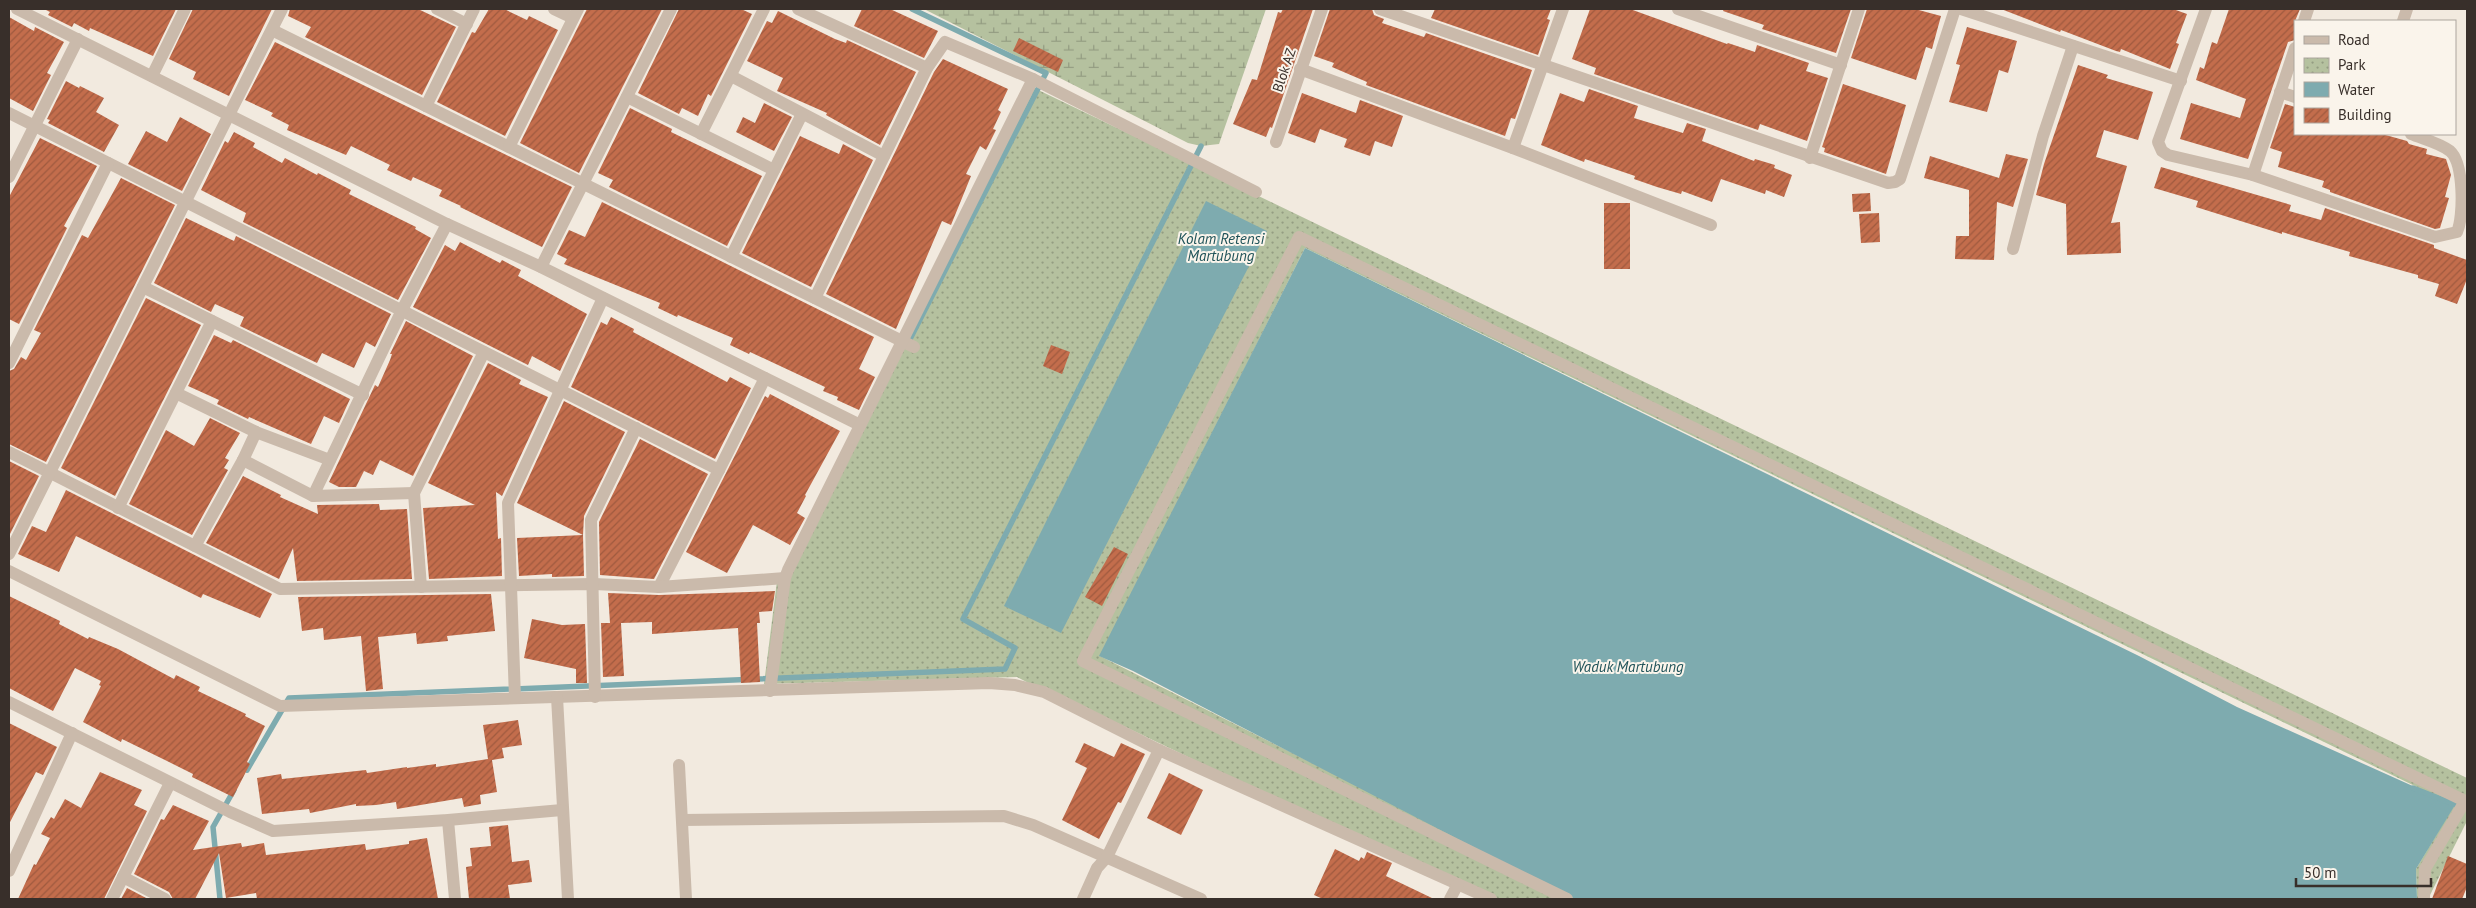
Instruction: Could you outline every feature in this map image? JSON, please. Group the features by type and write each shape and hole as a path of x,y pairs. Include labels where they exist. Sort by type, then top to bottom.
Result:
{"street":[{"path":"17,9 447,224 603,298 860,425"},
{"path":"152,76 185,9"},
{"path":"9,554 282,9"},
{"path":"437,9 467,24"},
{"path":"426,106 474,9"},
{"path":"508,147 576,13 554,9"},
{"path":"541,268 671,9"},
{"path":"701,134 764,9"},
{"path":"798,9 927,68"},
{"name":"Blok AZ","path":"1276,142 1322,9"},
{"path":"1380,9 1810,158 1888,183 1900,179 1955,9"},
{"path":"1513,148 1563,9"},
{"path":"1678,9 1841,65"},
{"path":"1810,158 1858,9"},
{"path":"1961,9 2181,82"},
{"path":"2206,9 2158,142 2162,151 2168,155 2254,175 2435,237 2457,232 2462,222 2463,203 2455,156 2448,149 2413,135"},
{"path":"272,30 908,344"},
{"path":"9,177 78,39"},
{"path":"815,298 927,68 943,43 948,42 1047,86 1256,192"},
{"path":"2013,248 2043,136 2073,46"},
{"path":"2254,175 2294,51"},
{"path":"1300,70 1513,148 1711,225"},
{"path":"731,76 884,156"},
{"path":"770,688 785,578 860,425 908,344 1034,80"},
{"path":"2280,92 2294,97"},
{"path":"627,97 774,170"},
{"path":"9,113 719,470"},
{"path":"731,257 802,114"},
{"path":"9,364 108,163"},
{"path":"313,496 363,396 402,310 447,224"},
{"path":"1567,899 1083,661 1299,237 2464,801 2425,869 2424,899"},
{"path":"143,287 363,396"},
{"path":"515,697 508,503 559,389 603,298"},
{"path":"118,508 212,321"},
{"path":"421,587 414,493 484,352"},
{"path":"659,587 765,378"},
{"path":"176,393 256,432 330,460"},
{"path":"595,695 594,584 591,520 636,428"},
{"path":"195,546 243,460 256,432"},
{"path":"9,452 280,589 594,584 659,587 785,578"},
{"path":"243,460 313,496 414,493"},
{"path":"9,571 286,706 770,688 988,683 1015,685 1044,692 1159,750 1491,899"},
{"path":"557,697 568,899"},
{"path":"9,702 217,806 273,831 448,820 562,810"},
{"path":"9,871 72,733"},
{"path":"1083,899 1097,868 1107,857 1159,750"},
{"path":"679,765 686,899"},
{"path":"112,899 170,783"},
{"path":"683,820 1004,816 1032,825 1200,899"},
{"path":"448,820 455,899"},
{"path":"123,877 165,899"},
{"path":"1450,899 1458,884"}],"green space":[{"path":"924,9 1266,9 1219,144 1201,146 1188,143"},
{"path":"1032,87 2467,778 2467,821 2428,899 2417,899 2416,869 2454,805 1305,248 1100,656 1582,899 1485,899 1069,700 1067,703 1017,677 764,684 777,581"}],"water":[{"name":"Kolam Retensi Martubung","path":"1206,201 1267,231 1061,633 1004,606"},
{"name":"Waduk Martubung","path":"1305,248 2139,656 2237,707 2455,805 2416,869 2417,899 1574,899 1133,671 1099,656"}],"building":[{"path":"44,9 176,9 153,56 90,28 89,31 74,23 72,27 48,15 50,12"},
{"path":"193,9 272,9 229,96 193,79 196,72 169,59"},
{"path":"290,9 418,9 456,27 422,95 305,37 311,27 288,16"},
{"path":"489,9 504,9 527,20 529,16 558,30 505,136 437,102 472,32 475,33"},
{"path":"587,9 662,9 579,173 520,143"},
{"path":"679,9 741,9 752,14 711,96 708,94 698,116 682,108 679,114 638,93"},
{"path":"862,9 890,9 938,31 924,58 854,26"},
{"path":"1283,9 1313,9 1272,128 1270,127 1266,137 1233,124 1252,79 1257,80 1278,12 1281,13"},
{"path":"1330,9 1372,9 1374,15 1384,19 1382,23 1424,37 1426,33 1532,70 1515,119 1511,118 1505,136 1366,85 1367,82 1332,67 1334,63 1314,56"},
{"path":"1435,9 1551,9 1547,19 1550,20 1538,55 1431,18"},
{"path":"1590,9 1630,9 1727,44 1755,52 1757,45 1809,63 1806,71 1828,78 1807,141 1760,124 1758,130 1594,74 1596,68 1572,59"},
{"path":"1724,9 1851,9 1836,53 1762,29 1764,25 1723,11"},
{"path":"1867,9 1915,9 1941,16 1932,49 1926,47 1916,80 1851,58"},
{"path":"2001,9 2173,9 2187,14 2176,43 2179,44 2170,69 2121,49 2120,52 2116,51"},
{"path":"2229,9 2300,9 2294,20 2294,40 2288,42 2248,159 2180,139 2191,103 2240,118 2246,99 2196,80 2200,67 2204,69 2212,42 2217,44"},
{"path":"778,11 835,39 846,43 847,40 916,72 880,145 826,115 827,113 777,91 783,78 747,61 767,21 772,23"},
{"path":"9,17 34,31 35,27 64,42 47,73 51,75 33,111 9,98"},
{"path":"1967,27 2017,41 2008,73 1999,70 1987,112 1949,102 1960,65 1956,64"},
{"path":"1019,38 1063,60 1058,72 1013,51"},
{"path":"275,42 572,187 542,247 439,196 442,190 413,177 411,181 387,170 390,165 351,146 346,155 287,130 289,125 271,116 273,113 245,100"},
{"path":"943,59 1008,89 998,110 1001,112 993,129 996,130 986,150 980,146 966,174 971,176 951,225 942,221 896,329 826,294 934,72"},
{"path":"2078,65 2108,75 2106,78 2153,92 2138,140 2104,130 2096,157 2127,166 2111,223 2120,222 2121,253 2067,255 2066,204 2036,195 2044,164"},
{"path":"66,81 104,98 96,112 119,125 104,152 48,123 50,120 47,119"},
{"path":"1843,84 1906,105 1886,174 1824,152 1825,148 1822,147"},
{"path":"1589,89 1638,106 1634,118 1683,133 1687,123 1706,129 1702,141 1754,161 1755,159 1775,165 1774,168 1792,175 1784,197 1766,190 1765,194 1721,179 1712,202 1682,191 1681,194 1657,187 1634,179 1635,176 1585,159 1584,162 1541,145 1560,93 1584,102"},
{"path":"1302,93 1356,113 1360,100 1403,116 1392,147 1375,141 1370,156 1344,147 1347,139 1320,129 1315,143 1288,133"},
{"path":"764,103 792,117 774,151 736,132 743,117 755,123"},
{"path":"2285,104 2294,107 2294,135 2386,135 2427,149 2426,154 2446,159 2451,175 2445,197 2449,198 2440,228 2435,229 2330,192 2330,190 2322,187 2324,181 2278,167 2282,152 2270,148"},
{"path":"630,108 672,129 671,132 762,176 727,246 609,187 613,180 598,173"},
{"path":"180,117 211,134 182,191 128,164 146,131 167,142"},
{"path":"234,132 255,143 253,147 282,163 285,158 317,175 318,173 351,190 349,194 416,227 415,229 431,238 398,300 243,222 246,213 201,190 225,141 228,143"},
{"path":"800,136 839,154 843,144 873,160 811,287 742,253"},
{"path":"40,138 97,166 64,226 67,228 19,324 9,319 9,197"},
{"path":"2006,154 2028,159 2013,207 1997,202 1994,260 1955,259 1956,236 1969,236 1969,190 1924,178 1930,156 1999,178"},
{"path":"2161,167 2291,205 2289,211 2321,220 2325,208 2434,245 2434,248 2467,260 2467,279 2457,304 2435,296 2439,284 2418,278 2418,275 2349,256 2350,252 2282,232 2282,234 2196,207 2198,201 2154,188"},
{"path":"121,178 175,205 46,462 9,444 9,371 14,369 21,357 26,360 41,333 34,330 82,235 88,238"},
{"path":"1870,193 1871,211 1853,212 1852,194"},
{"path":"602,202 874,337 859,369 875,377 859,410 837,400 838,397 823,391 825,387 750,352 749,354 730,345 733,338 678,315 677,317 658,308 660,303 564,264 567,259 557,254 569,230 585,237"},
{"path":"1604,203 1630,203 1630,269 1604,269"},
{"path":"1879,213 1880,242 1861,243 1859,214"},
{"path":"186,218 234,241 236,236 391,314 375,347 366,342 354,368 322,353 317,363 240,326 244,317 215,304 211,312 154,283"},
{"path":"460,242 500,263 502,260 521,270 518,276 587,314 560,371 532,356 528,365 413,307 445,245 455,251"},
{"path":"146,298 201,325 115,496 61,468"},
{"path":"611,317 634,329 633,332 727,382 730,377 751,388 715,459 571,387 601,322 607,325"},
{"path":"406,321 473,356 413,476 380,460 373,475 364,471 356,487 339,487 329,482 375,385 378,387 390,360 392,354 390,354"},
{"path":"214,335 231,343 233,340 350,399 339,423 324,416 311,444 249,417 248,419 217,404 219,400 188,386"},
{"path":"1051,345 1070,352 1062,374 1043,366"},
{"path":"488,363 521,380 519,384 548,397 502,496 496,492 498,539 501,538 502,576 429,579 423,508 475,505 428,483"},
{"path":"770,394 840,431 797,513 805,518 790,545 753,525 727,573 686,552 765,396 768,398"},
{"path":"564,401 625,432 584,516 583,535 517,503"},
{"path":"210,418 240,433 225,458 229,460 224,468 228,470 192,535 129,504 166,430 194,446"},
{"path":"640,439 708,474 654,579 600,575 599,522"},
{"path":"9,461 39,476 9,536"},
{"path":"243,476 281,495 280,497 318,514 317,505 379,504 380,510 407,509 412,579 297,581 293,548 279,579 206,543"},
{"path":"66,490 272,594 260,618 203,594 201,598 76,536 59,572 18,554 32,526 46,532"},
{"path":"583,535 584,576 552,577 552,574 519,576 517,538"},
{"path":"1114,547 1128,554 1102,606 1085,597"},
{"path":"775,591 772,611 759,612 760,623 757,623 760,682 741,683 738,628 652,634 652,622 621,623 624,676 603,677 601,623 610,623 608,593 659,595"},
{"path":"491,594 495,631 447,636 448,641 417,644 416,633 378,637 383,689 366,691 361,636 324,640 323,628 302,631 298,597"},
{"path":"9,596 60,621 59,624 88,639 89,637 118,649 174,679 176,675 200,687 198,691 246,714 245,716 265,726 247,762 250,764 233,797 192,777 193,774 165,760 122,739 121,742 83,722 101,686 99,685 101,681 75,668 53,711 9,688"},
{"path":"532,619 562,625 585,624 587,683 576,683 576,669 524,658"},
{"path":"518,720 522,745 502,748 504,758 492,760 497,792 480,795 481,804 464,807 462,798 397,809 396,802 356,806 356,804 310,813 309,809 262,814 257,778 281,774 282,779 366,770 367,773 436,764 436,767 488,759 483,725"},
{"path":"9,723 57,747 43,775 36,772 9,824"},
{"path":"1084,743 1114,757 1121,743 1145,754 1121,803 1118,802 1099,839 1062,820 1087,768 1075,762"},
{"path":"100,772 142,790 134,805 147,811 104,899 18,899 34,864 36,865 50,838 41,834 51,817 54,819 65,799 81,808"},
{"path":"1169,773 1203,790 1181,835 1147,818"},
{"path":"173,805 209,821 193,850 241,843 242,847 264,843 266,855 365,844 366,850 409,844 409,841 427,838 438,899 257,899 256,893 226,898 219,853 195,899 173,899 169,892 134,874 161,819 164,820"},
{"path":"508,825 512,862 529,860 532,882 508,885 510,899 469,899 466,867 472,866 470,848 491,846 489,827"},
{"path":"1335,849 1359,861 1361,857 1364,859 1367,852 1392,863 1386,876 1434,899 1323,899 1314,895"},
{"path":"2448,856 2467,864 2467,887 2462,899 2432,899"},
{"path":"127,888 148,899 121,899"}],"waterway":[{"path":"908,343 1046,73 912,9"},
{"path":"247,770 289,698 1005,669 1015,648 963,619 1201,146"},
{"path":"2413,788 2461,807"},
{"path":"220,899 213,827 234,790"}]}
